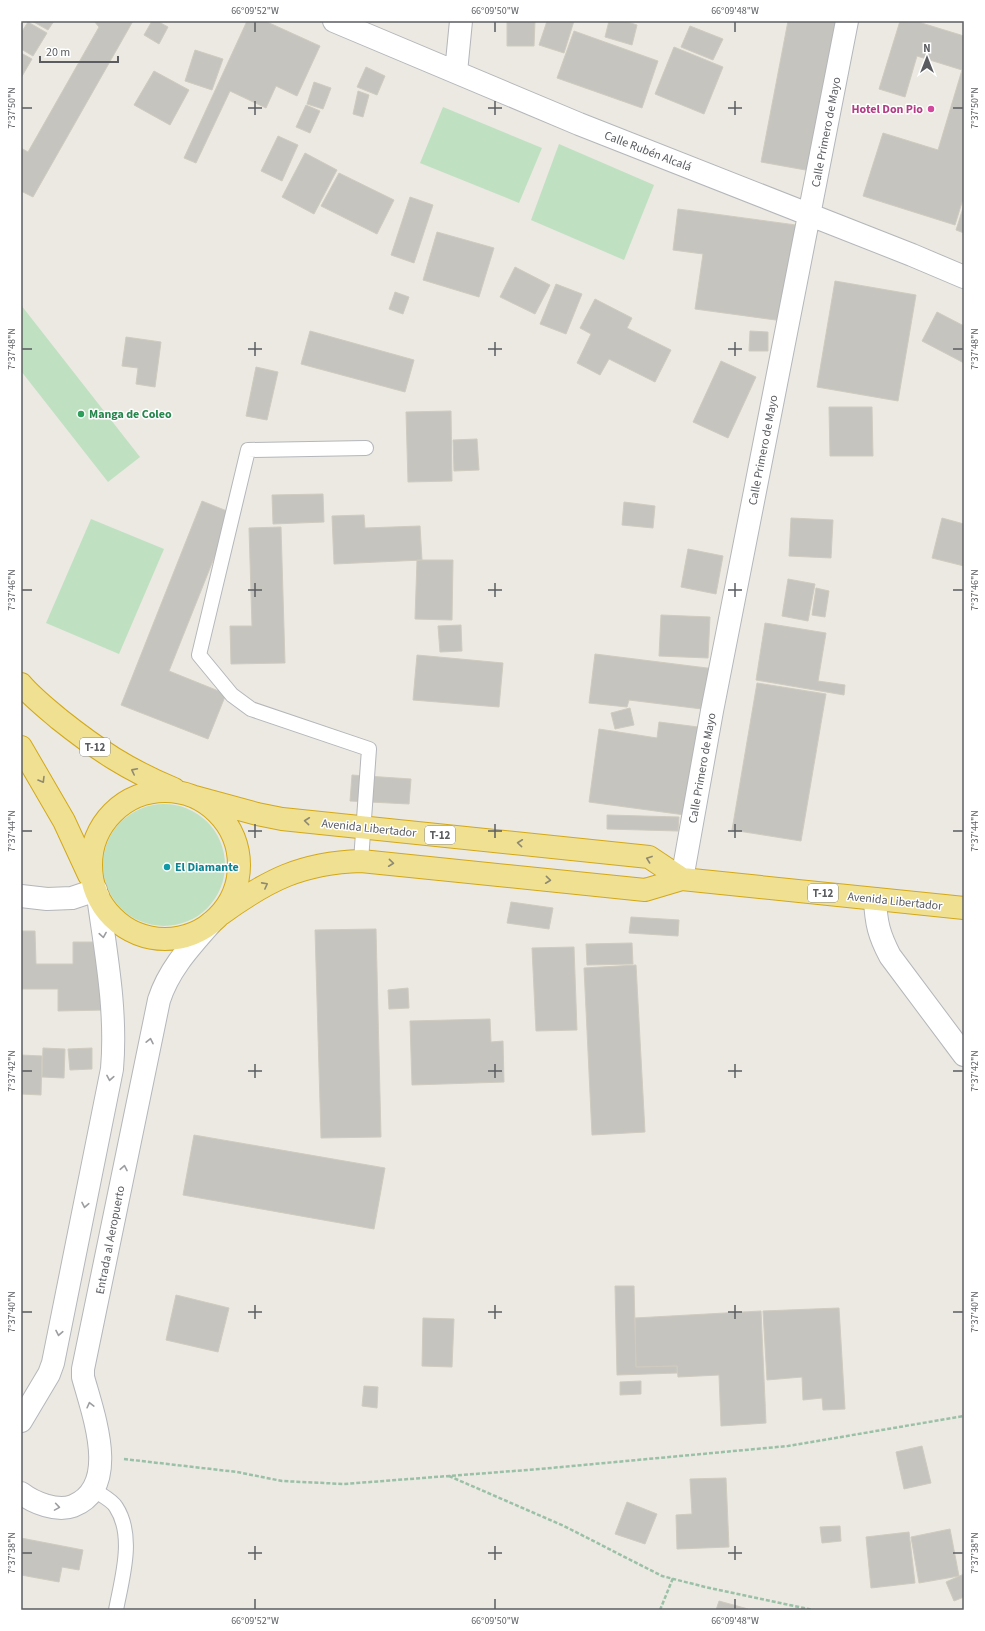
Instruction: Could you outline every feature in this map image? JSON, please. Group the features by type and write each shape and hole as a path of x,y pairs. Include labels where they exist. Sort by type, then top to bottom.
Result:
{"highway":[{"name":"Avenida Libertador","path":"21,684 48,709 101,751 128,768 188,795 257,814 364,827 649,857 682,879"},
{"name":"T-12","path":"21,747 64,821 95,890 113,918 129,929 147,937 174,938 199,930 216,918 237,885 239,859 235,840 225,822 212,808 188,795 169,791 149,792 136,796 119,806 109,815 96,838 91,857 95,890"},
{"name":"Avenida Libertador","path":"216,918 251,892 292,872 320,865 361,861 646,890 682,879 964,908"}],"street":[{"name":"Calle Rubén Alcalá","path":"334,21 579,124 912,254 964,277"},
{"path":"456,72 461,21"},
{"name":"Calle Primero de Mayo","path":"682,879 712,711 847,21"},
{"path":"21,896 47,899 72,898 95,890 113,1008 114,1041 112,1070 53,1363 49,1374 21,1421"},
{"path":"875,899 876,921 884,945 964,1055"},
{"name":"Entrada al Aeropuerto","path":"94,1490 99,1475 100,1457 98,1436 83,1377 83,1369 154,1021 164,985 175,966 216,918"},
{"path":"21,1493 30,1499 60,1508 80,1503 88,1498 94,1490"}],"lane":[{"path":"361,861 369,748 251,710 232,695 199,655 248,450 366,448"},
{"path":"94,1490 115,1506 122,1520 125,1557 116,1610"}],"path":[{"path":"100,1457 214,1469 282,1481 344,1484 788,1446 964,1416"},
{"path":"449,1476 564,1526 662,1576 812,1610"},
{"path":"660,1610 673,1578"}],"green space":[{"path":"443,107 542,148 519,203 420,163"},
{"path":"559,144 654,185 624,260 531,220"},
{"name":"Manga de Coleo","path":"21,305 140,457 108,482 21,371"},
{"path":"91,519 164,549 119,654 46,623"},
{"path":"164,804 187,809 207,822 220,842 225,865 220,888 207,908 187,921 164,926 141,921 121,908 108,888 103,865 108,842 121,822 141,809"}],"building":[{"path":"32,21 54,21 48,30"},
{"path":"94,21 133,21 33,197 21,191 21,148 28,152 99,27"},
{"path":"152,21 157,21 168,27 159,44 144,35"},
{"path":"247,21 265,21 320,46 297,96 276,86 266,108 230,91 196,163 184,158"},
{"path":"507,21 535,21 534,46 507,46"},
{"path":"547,21 574,21 564,53 539,45"},
{"path":"609,21 624,21 637,25 632,45 605,37"},
{"path":"788,21 840,22 811,171 761,162"},
{"path":"900,21 915,21 964,36 964,196 955,225 863,196 883,133 938,150 962,70 917,56 905,97 879,89"},
{"path":"28,22 47,33 33,56 21,49 21,33"},
{"path":"690,26 723,39 713,60 681,47"},
{"path":"574,31 658,61 642,108 557,78"},
{"path":"674,47 723,67 704,114 655,94"},
{"path":"195,50 223,59 212,90 185,81"},
{"path":"21,53 32,59 21,78"},
{"path":"366,67 385,76 377,95 357,87"},
{"path":"154,71 189,90 170,125 134,105"},
{"path":"314,82 331,88 323,109 307,104"},
{"path":"358,91 369,95 363,117 353,114"},
{"path":"306,105 320,111 310,133 296,127"},
{"path":"278,136 298,145 282,181 261,171"},
{"path":"305,153 337,170 314,214 282,197"},
{"path":"339,173 394,200 377,234 321,206"},
{"path":"410,197 433,205 414,263 391,255"},
{"path":"964,205 964,233 956,230"},
{"path":"678,209 796,225 783,321 695,309 703,254 673,250"},
{"path":"437,232 494,248 479,297 423,280"},
{"path":"515,267 550,285 535,314 500,297"},
{"path":"835,281 916,295 898,401 817,387"},
{"path":"556,284 582,294 566,334 540,324"},
{"path":"395,292 409,297 403,314 389,309"},
{"path":"595,299 632,318 627,328 671,350 655,382 609,359 600,375 577,363 591,334 580,328"},
{"path":"937,312 964,326 964,363 922,341"},
{"path":"310,331 414,360 405,392 301,364"},
{"path":"750,331 768,332 768,351 749,351"},
{"path":"126,337 161,342 155,387 136,384 138,368 122,366"},
{"path":"721,361 756,377 728,438 693,422"},
{"path":"256,367 278,372 267,420 246,416"},
{"path":"829,407 872,407 873,456 830,456"},
{"path":"451,411 452,481 408,482 406,412"},
{"path":"477,439 479,470 454,471 453,440"},
{"path":"323,494 324,522 273,524 272,495"},
{"path":"202,501 232,513 169,671 226,694 208,739 121,705"},
{"path":"624,502 655,506 653,528 622,525"},
{"path":"364,515 365,528 420,526 422,560 334,564 332,516"},
{"path":"791,518 833,520 831,558 789,556"},
{"path":"942,518 964,524 964,566 932,558"},
{"path":"281,527 285,663 231,664 230,626 252,626 249,528"},
{"path":"688,549 723,556 716,594 681,587"},
{"path":"417,560 453,560 452,620 415,619"},
{"path":"788,579 815,584 808,621 782,616"},
{"path":"816,588 829,591 825,617 812,615"},
{"path":"661,615 710,617 708,658 659,656"},
{"path":"765,623 826,633 818,681 845,685 844,695 756,680"},
{"path":"461,625 462,651 440,652 438,626"},
{"path":"595,654 715,669 710,710 629,700 627,707 589,703"},
{"path":"417,655 503,663 499,707 413,700"},
{"path":"757,683 826,694 801,841 732,830"},
{"path":"630,708 634,725 615,729 611,713"},
{"path":"659,722 698,727 685,815 589,802 599,729 657,738"},
{"path":"352,775 411,779 409,804 350,801"},
{"path":"607,815 679,817 678,831 607,829"},
{"path":"511,902 553,908 549,929 507,923"},
{"path":"631,917 679,920 678,936 629,933"},
{"path":"376,929 381,1137 321,1138 315,930"},
{"path":"21,931 35,931 36,964 73,964 73,942 106,942 106,1010 58,1011 58,989 21,989"},
{"path":"632,943 633,964 587,965 586,944"},
{"path":"574,947 577,1030 536,1031 532,948"},
{"path":"636,965 645,1132 592,1135 584,968"},
{"path":"408,988 409,1008 389,1009 388,990"},
{"path":"490,1019 491,1042 503,1041 504,1082 412,1085 410,1021"},
{"path":"43,1048 65,1049 64,1078 42,1077"},
{"path":"92,1048 92,1069 70,1070 68,1049"},
{"path":"21,1055 42,1056 41,1095 21,1094"},
{"path":"194,1135 385,1168 374,1229 183,1195"},
{"path":"615,1286 634,1286 636,1367 677,1366 677,1373 617,1375"},
{"path":"176,1295 229,1308 218,1352 166,1340"},
{"path":"839,1308 845,1409 823,1410 822,1398 803,1400 802,1377 767,1380 763,1311"},
{"path":"761,1311 766,1423 721,1426 719,1375 678,1377 677,1366 636,1367 635,1318"},
{"path":"423,1318 454,1319 452,1367 422,1366"},
{"path":"641,1381 641,1394 620,1395 620,1382"},
{"path":"364,1386 378,1387 377,1408 362,1406"},
{"path":"922,1446 931,1483 904,1489 896,1452"},
{"path":"726,1478 729,1547 677,1549 676,1515 692,1514 690,1479"},
{"path":"627,1502 657,1514 645,1544 615,1534"},
{"path":"840,1526 841,1541 822,1543 820,1527"},
{"path":"950,1529 959,1576 919,1583 911,1537"},
{"path":"909,1532 915,1583 871,1588 866,1537"},
{"path":"21,1538 83,1550 79,1570 62,1567 59,1582 21,1575"},
{"path":"964,1574 964,1597 954,1601 946,1582"},
{"path":"719,1601 748,1609 748,1610 716,1610"}],"place":[{"name":"Hotel Don Pio","path":"931,109"},
{"name":"Manga de Coleo","path":"81,414"},
{"name":"El Diamante","path":"167,867"}]}
